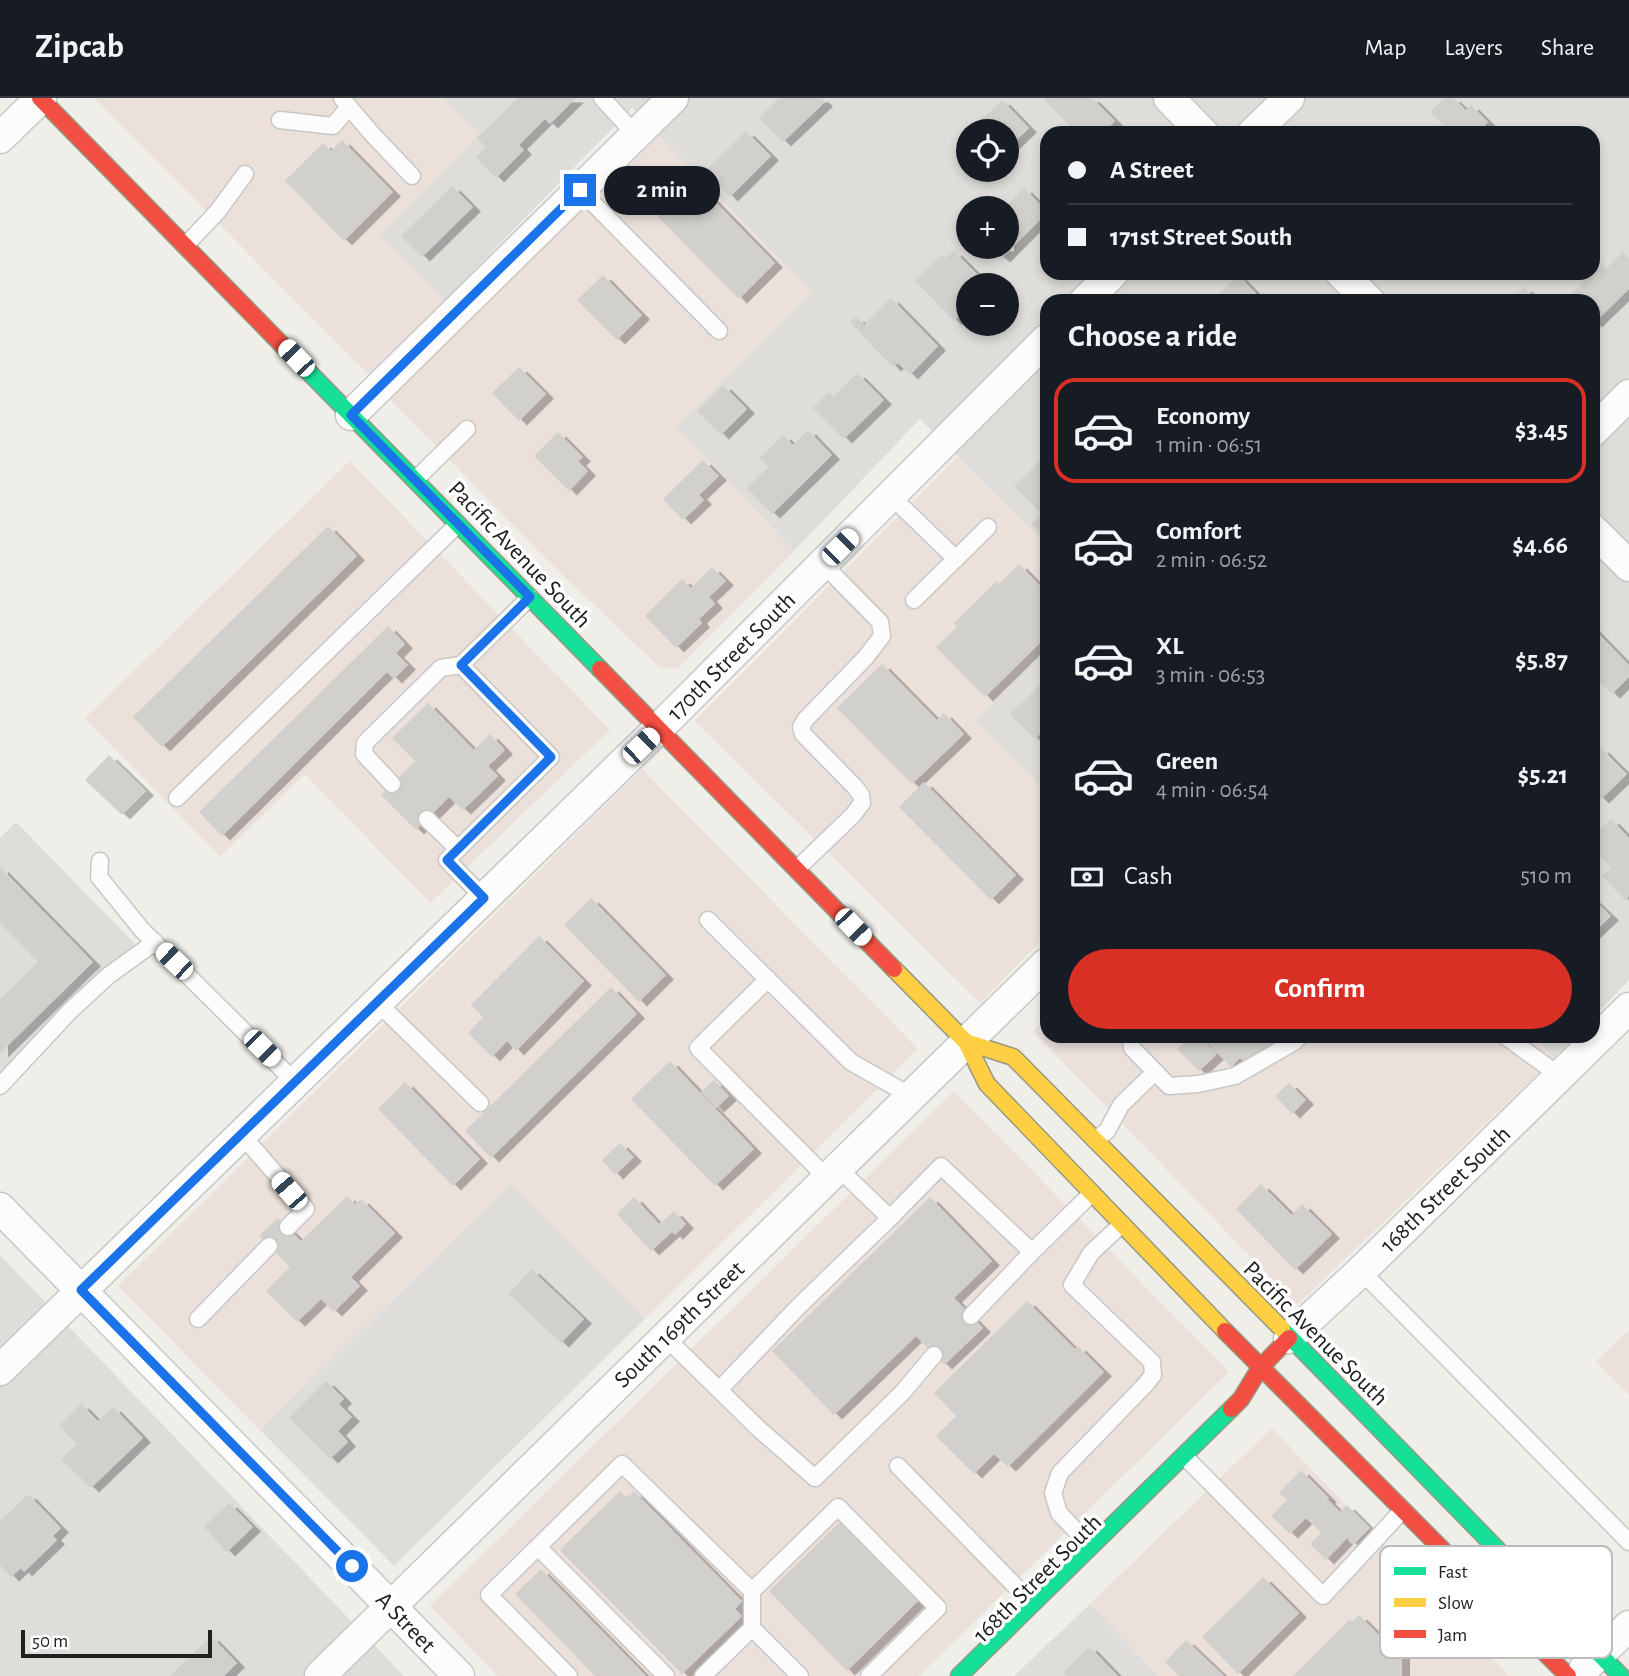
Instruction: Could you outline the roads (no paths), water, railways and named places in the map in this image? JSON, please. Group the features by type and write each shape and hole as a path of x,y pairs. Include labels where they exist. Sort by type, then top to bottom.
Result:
{"main road":[{"name":"Pacific Avenue South","path":"41,98 966,1042 987,1084 1260,1368 1437,1546"},
{"name":"Pacific Avenue South","path":"966,1042 1013,1057 1494,1546"},
{"name":"168th Street South","path":"953,1671 1184,1456 1241,1399 1260,1368 1289,1338"},
{"name":"168th Street South","path":"1230,1385 1260,1368"},
{"name":"168th Street South","path":"953,1671 1022,1593 1126,1490"},
{"name":"Pacific Avenue South","path":"1550,1658 1568,1676"},
{"name":"Pacific Avenue South","path":"1603,1658 1621,1676"}],"street":[{"path":"0,138 41,98"},
{"path":"351,415 673,98"},
{"path":"1169,98 1196,126"},
{"path":"1260,126 1289,98"},
{"path":"1092,294 1106,280"},
{"path":"1348,280 1362,294"},
{"name":"170th Street South","path":"0,1370 659,728 1040,346"},
{"path":"1600,424 1629,395"},
{"path":"1600,537 1629,566"},
{"name":"South 169th Street","path":"320,1676 1040,970"},
{"name":"168th Street South","path":"1600,1037 1629,1008"},
{"name":"168th Street South","path":"1289,1338 1593,1043"},
{"name":"A Street","path":"0,1208 458,1676"},
{"path":"1612,1642 1629,1626"},
{"path":"1576,1676 1595,1658"}],"lane":[{"path":"602,98 636,135"},
{"path":"280,120 333,126 345,103 412,176"},
{"path":"185,246 218,211 245,174"},
{"path":"580,190 719,331"},
{"path":"415,480 467,429"},
{"path":"891,496 956,559"},
{"path":"177,798 458,524"},
{"path":"914,600 988,527"},
{"path":"797,870 862,803 861,795 854,786 803,734 801,727 882,636 880,622 823,564"},
{"path":"393,784 364,754 365,743 441,668 461,665 530,597"},
{"path":"461,665 551,757 447,860 484,898"},
{"path":"427,818 458,849"},
{"path":"100,861 99,877 115,897 155,942 295,1082"},
{"path":"708,920 851,1062 911,1096"},
{"path":"0,1086 70,1011 108,976 155,942"},
{"path":"768,979 698,1048 833,1173 890,1218"},
{"path":"377,1002 480,1103"},
{"path":"1131,1043 1132,1048 1169,1086 1198,1084 1235,1076 1292,1043"},
{"path":"1515,1043 1560,1076"},
{"path":"1095,1140 1107,1131 1121,1105 1155,1072"},
{"path":"242,1135 306,1209 288,1227"},
{"path":"719,1390 799,1306 941,1166 1032,1252"},
{"path":"971,1316 1092,1193"},
{"path":"1081,1536 1059,1513 1053,1493 1060,1472 1153,1375 1152,1362 1072,1285 1091,1253 1122,1224"},
{"path":"198,1319 269,1246"},
{"path":"1361,1271 1629,1542"},
{"path":"665,1337 760,1430 815,1478 902,1392 934,1355"},
{"path":"1184,1456 1323,1596 1402,1511"},
{"path":"569,1676 489,1595 622,1464 752,1591 752,1628 800,1676"},
{"path":"898,1466 1022,1593"},
{"path":"752,1591 838,1507 938,1608 869,1676"},
{"path":"538,1547 666,1676"},
{"path":"703,1676 752,1628"}]}
